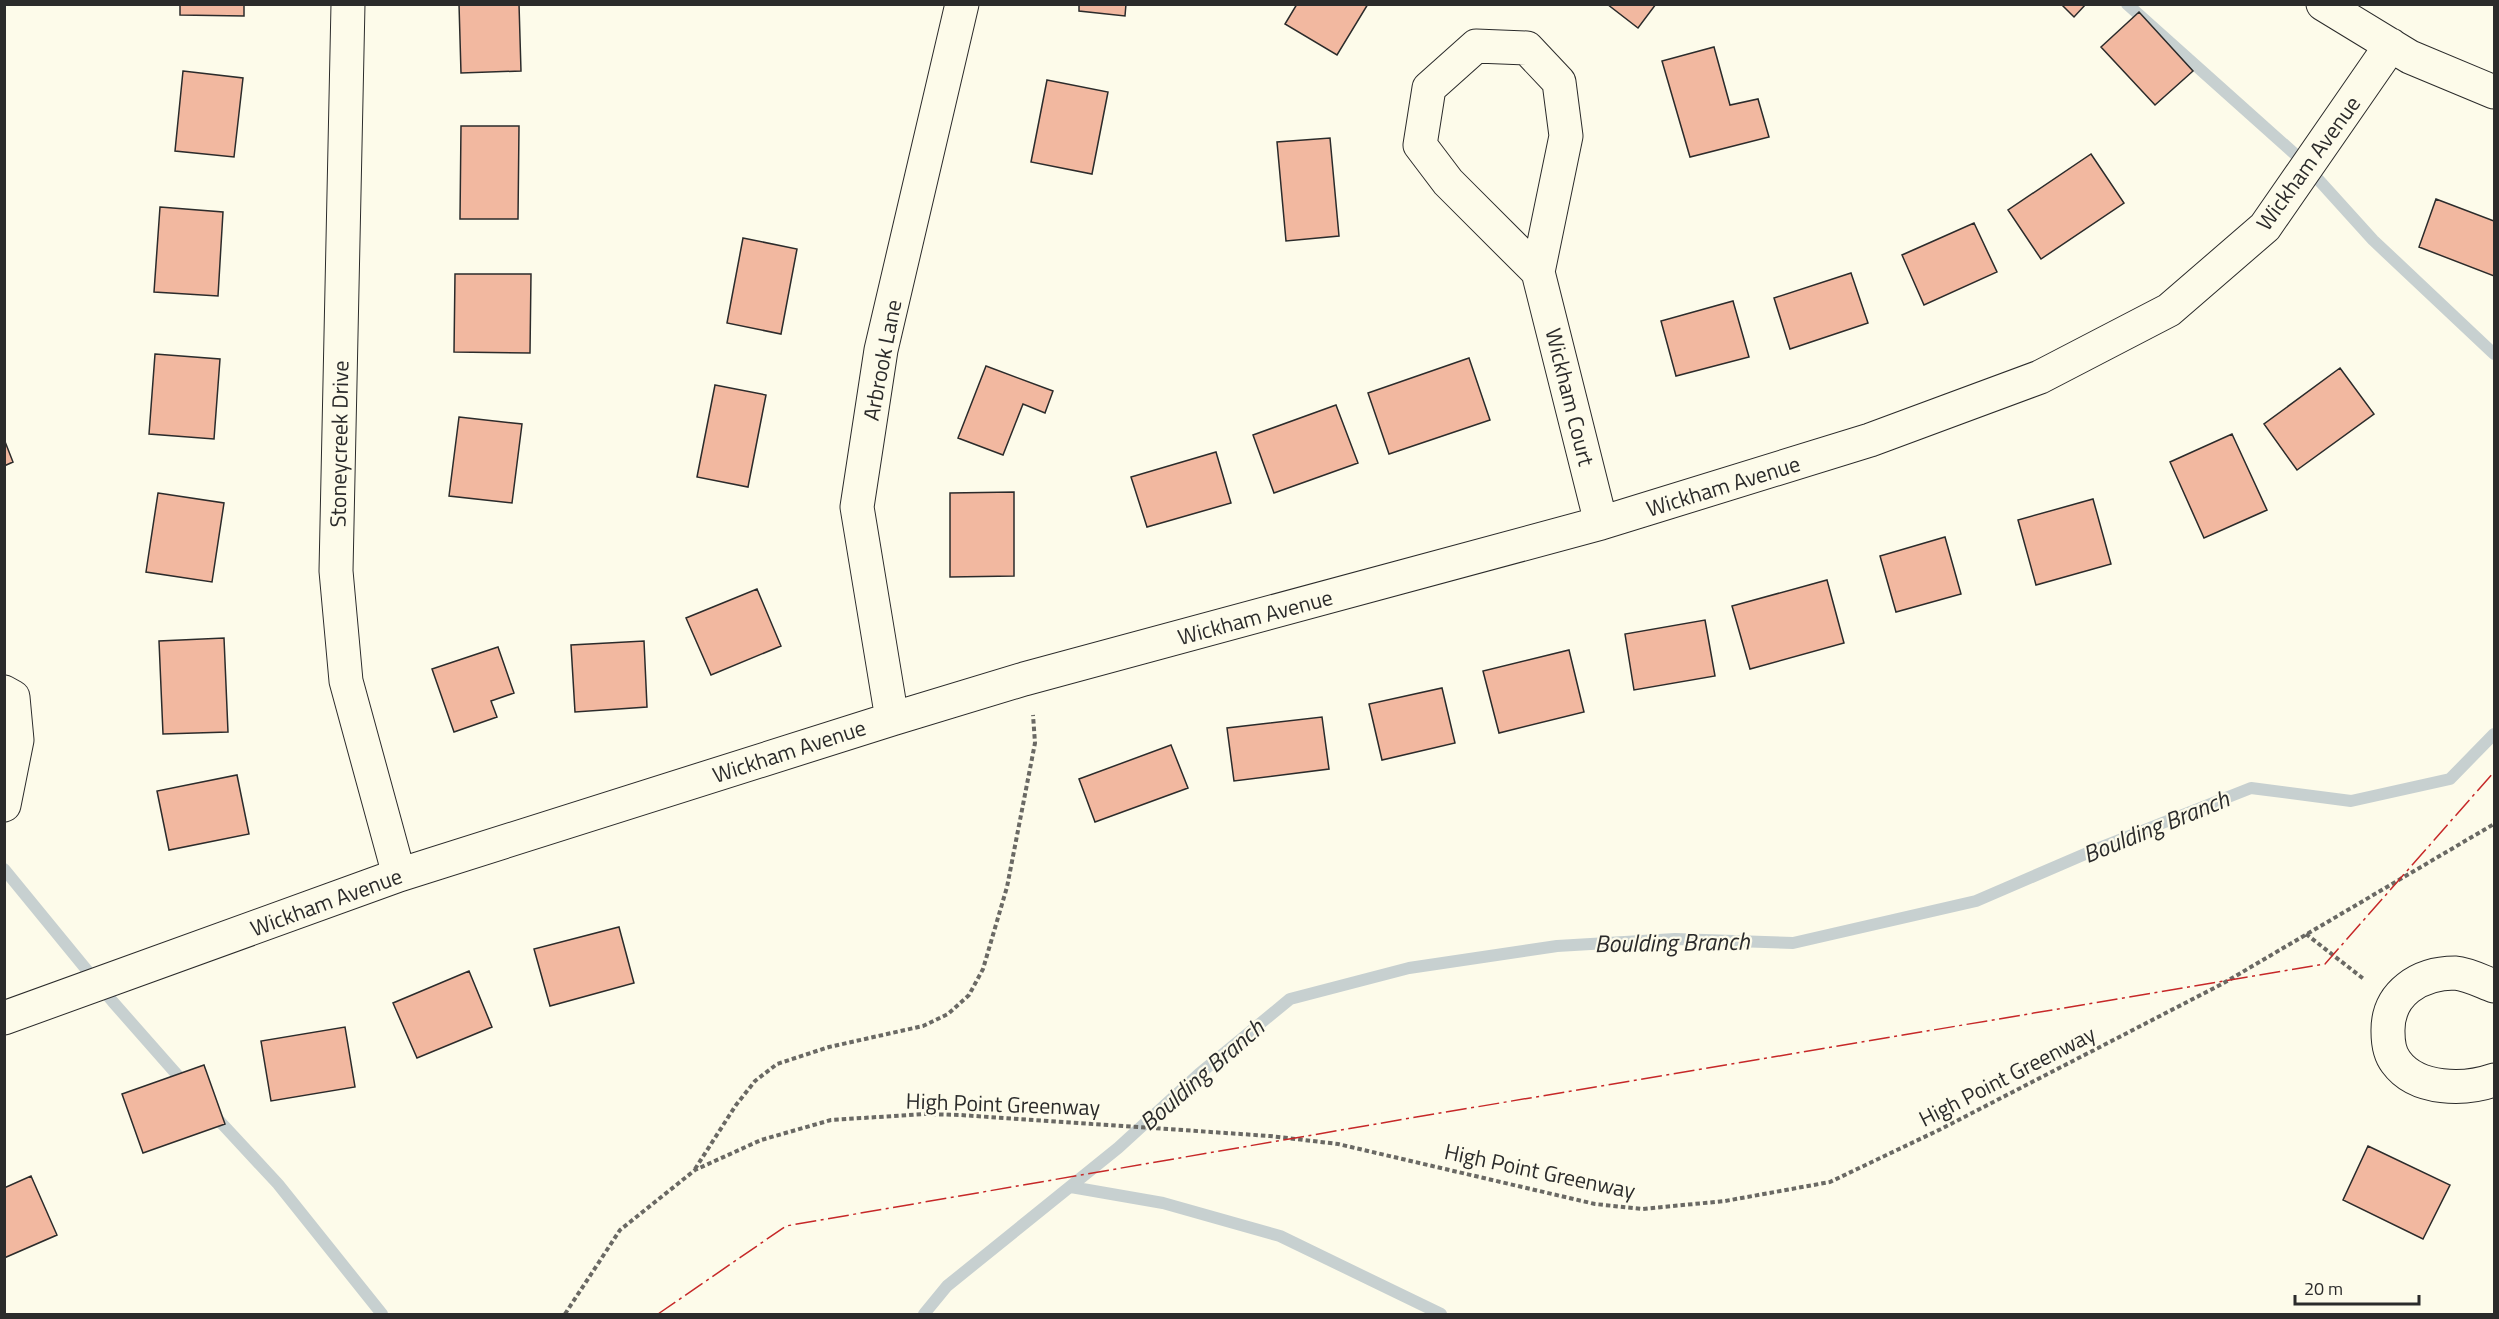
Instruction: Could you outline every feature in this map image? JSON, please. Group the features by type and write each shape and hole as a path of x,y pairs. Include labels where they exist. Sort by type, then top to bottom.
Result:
{"street":[{"name":"Stoneycreek Drive","path":"348,4 336,571 346,681 399,875"},
{"name":"Arbrook Lane","path":"892,718 856,507 881,350 962,4"},
{"path":"2323,4 2410,57 2494,92"},
{"name":"Wickham Avenue","path":"4,1018 399,875 892,718 1024,679 1601,523 1870,440 2040,377 2169,310 2265,227 2391,45"},
{"name":"Wickham Court","path":"1538,272 1448,182 1419,145 1429,88 1476,46 1527,48 1559,82 1566,136 1538,272 1601,523"},
{"path":"4,692 13,698 16,740 4,805"},
{"path":"2494,986 2458,973 2430,975 2408,986 2395,1001 2388,1021 2388,1046 2396,1063 2414,1077 2442,1086 2475,1086 2494,1080"}],"path":[{"path":"695,1170 742,1097 755,1081 777,1064 829,1047 923,1026 948,1014 969,995 983,969 1007,887 1035,743 1032,710 1024,679"},
{"name":"High Point Greenway","path":"565,1314 620,1230 695,1170 761,1140 831,1120 925,1114 960,1115 1270,1136 1338,1144 1595,1204 1642,1209 1725,1201 1830,1182 1941,1129 2222,984 2494,824"},
{"path":"2306,934 2360,977 2395,1001"}],"building":[{"path":"180,4 244,4 244,16 180,15"},
{"path":"459,4 519,4 521,71 461,73"},
{"path":"1079,4 1126,4 1125,16 1079,11"},
{"path":"1297,4 1368,4 1337,55 1285,24"},
{"path":"1607,4 1656,4 1638,28"},
{"path":"2061,4 2086,4 2074,17"},
{"path":"2139,12 2193,71 2155,105 2101,47"},
{"path":"1714,47 1730,105 1758,99 1769,137 1690,157 1662,61"},
{"path":"183,71 243,78 234,157 175,151"},
{"path":"1047,80 1108,92 1092,174 1031,162"},
{"path":"461,126 519,126 518,219 460,219"},
{"path":"1330,138 1339,236 1286,241 1277,142"},
{"path":"2091,154 2124,203 2041,259 2008,210"},
{"path":"2436,199 2494,221 2494,276 2419,247"},
{"path":"160,207 223,212 218,296 154,292"},
{"path":"1974,223 1997,272 1924,305 1902,255"},
{"path":"743,238 797,249 781,334 727,323"},
{"path":"1851,273 1868,323 1790,349 1774,298"},
{"path":"455,274 531,274 530,353 454,352"},
{"path":"1733,301 1749,357 1676,376 1661,321"},
{"path":"155,354 220,359 214,439 149,434"},
{"path":"1469,358 1490,420 1389,454 1368,393"},
{"path":"986,366 1053,391 1045,413 1023,404 1003,455 958,438"},
{"path":"2340,368 2374,414 2297,470 2264,424"},
{"path":"715,385 766,395 748,487 697,477"},
{"path":"1336,405 1358,463 1274,493 1253,435"},
{"path":"459,417 522,424 512,503 449,496"},
{"path":"2232,434 2267,510 2204,538 2170,462"},
{"path":"4,439 13,462 4,466"},
{"path":"1216,452 1231,503 1147,527 1131,477"},
{"path":"1014,492 1014,576 950,577 950,493"},
{"path":"158,493 224,503 212,582 146,572"},
{"path":"2093,499 2111,564 2036,585 2018,520"},
{"path":"1945,537 1961,594 1896,612 1880,556"},
{"path":"1827,580 1844,643 1750,669 1732,606"},
{"path":"757,589 781,646 711,675 686,618"},
{"path":"1705,620 1715,676 1634,690 1625,634"},
{"path":"224,638 228,732 163,734 159,641"},
{"path":"644,641 647,707 575,712 571,645"},
{"path":"498,647 514,693 491,701 497,717 454,732 432,669"},
{"path":"1569,650 1584,712 1499,733 1483,671"},
{"path":"1442,688 1455,743 1382,760 1369,704"},
{"path":"1322,717 1329,769 1234,781 1227,728"},
{"path":"1171,745 1188,788 1095,822 1079,779"},
{"path":"237,775 249,834 169,850 157,791"},
{"path":"619,927 634,983 550,1006 534,949"},
{"path":"469,971 492,1027 417,1058 393,1003"},
{"path":"345,1027 355,1087 271,1101 261,1041"},
{"path":"204,1065 225,1124 143,1153 122,1094"},
{"path":"2368,1146 2450,1185 2423,1239 2343,1200"},
{"path":"31,1176 57,1235 4,1258 4,1188"}],"waterway":[{"path":"2127,4 2297,156 2373,240 2494,354"},
{"name":"Boulding Branch","path":"924,1314 947,1286 1118,1148 1199,1074 1290,999 1409,968 1557,946 1675,939 1793,943 1976,901 2099,848 2251,788 2351,801 2450,779 2494,734"},
{"path":"4,869 113,1002 187,1086"},
{"path":"213,1114 278,1184 382,1314"},
{"path":"1071,1187 1163,1203 1280,1236 1441,1314"}],"power":[{"path":"658,1314 786,1226 2325,964 2494,772"}]}
